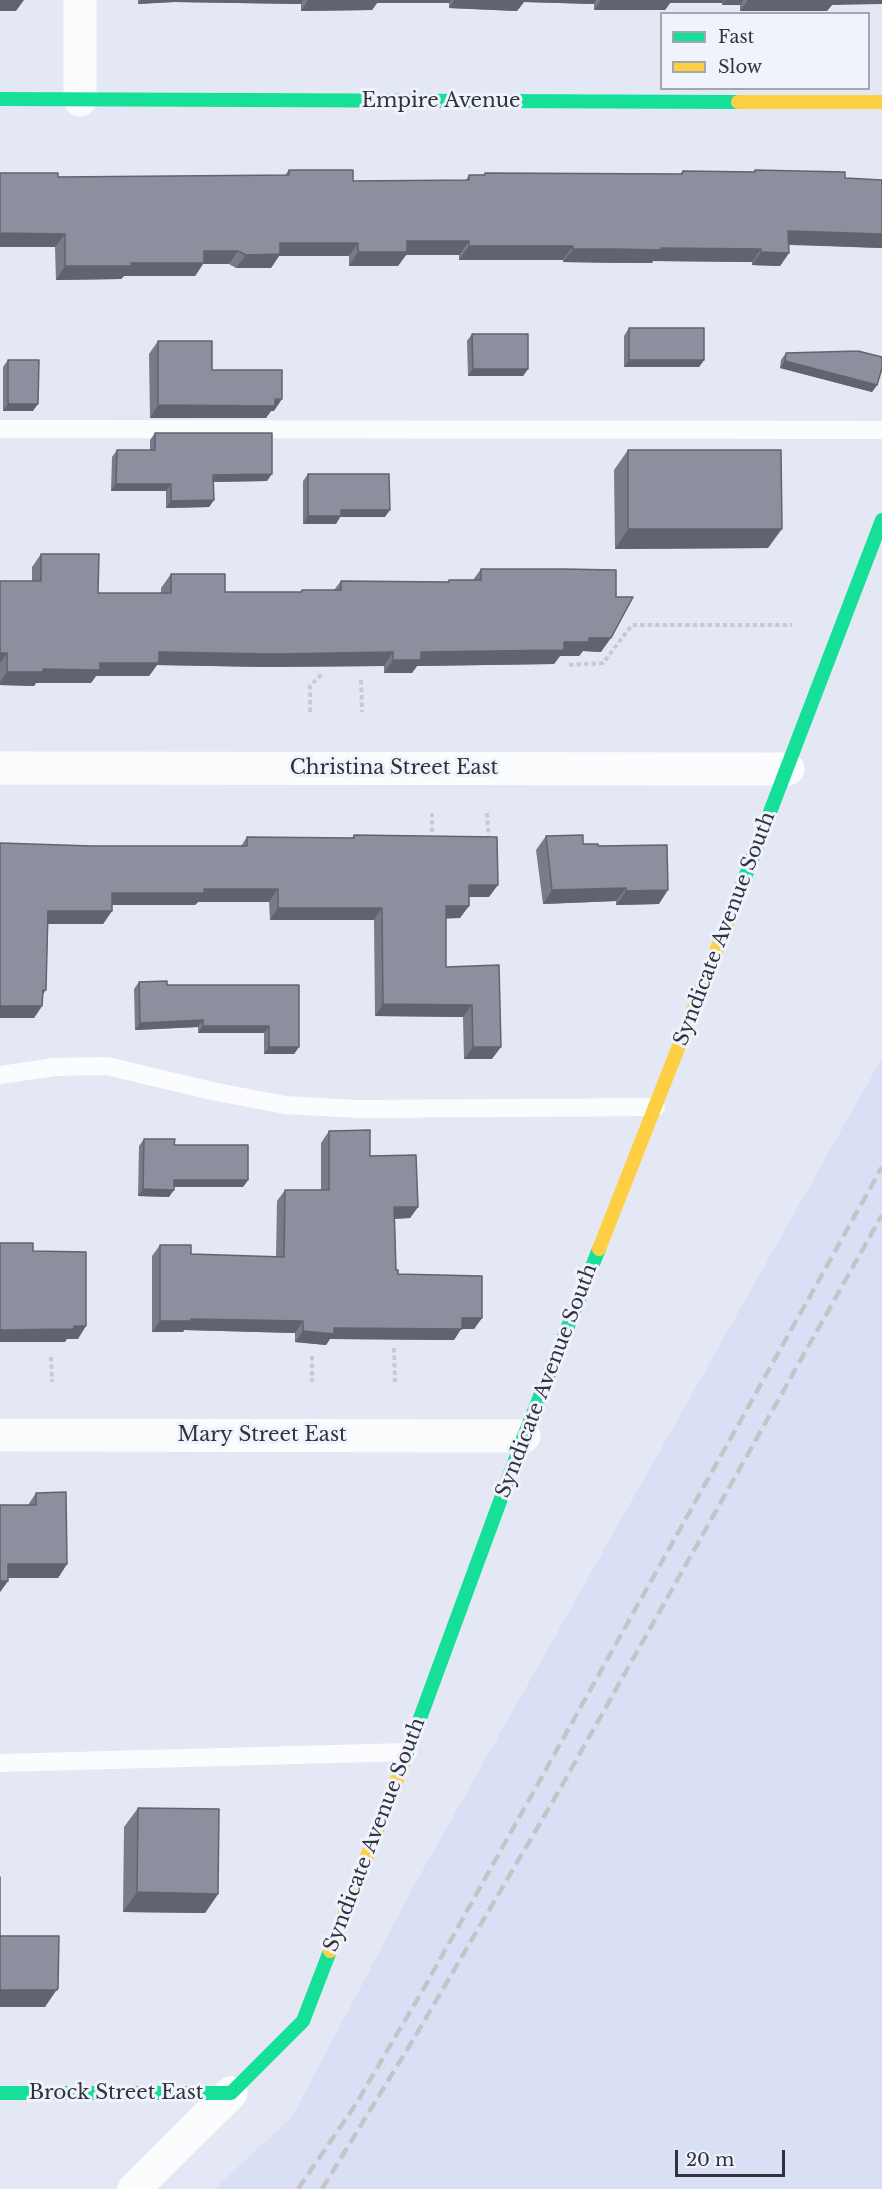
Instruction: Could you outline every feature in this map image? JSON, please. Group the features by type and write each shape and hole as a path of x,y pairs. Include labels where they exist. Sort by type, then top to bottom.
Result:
{"street":[{"path":"80,0 80,100"},
{"name":"Empire Avenue","path":"0,99 882,102"},
{"name":"Syndicate Avenue South","path":"134,2189 303,2021 408,1752 524,1436 656,1107 882,520"},
{"name":"Christina Street East","path":"0,768 788,769"},
{"name":"Mary Street East","path":"0,1435 524,1436"},
{"name":"Brock Street East","path":"0,2093 231,2093"}],"lane":[{"path":"0,429 882,430"},
{"path":"0,1075 55,1067 107,1066 212,1091 285,1105 348,1108 656,1107"},
{"path":"0,1763 408,1752"}],"path":[{"path":"569,665 603,663 632,625 792,625"},
{"path":"310,712 310,686 322,674"},
{"path":"361,680 362,712"},
{"path":"432,813 432,832"},
{"path":"487,813 489,842"},
{"path":"394,1348 395,1382"},
{"path":"312,1356 312,1382"},
{"path":"51,1357 52,1382"}],"shaded area":[{"path":"882,1058 882,2189 214,2189 292,2117 416,1882"}],"building":[{"path":"289,170 353,170 353,181 469,180 469,175 485,175 485,173 682,174 683,171 755,172 755,170 845,172 845,178 882,180 882,234 788,231 789,253 761,252 761,249 661,248 661,250 573,249 573,246 469,246 469,241 407,241 407,252 358,252 358,243 280,243 280,254 246,255 238,251 204,251 204,263 65,266 65,234 0,233 0,173 58,173 58,177 289,175"},
{"path":"629,328 704,328 704,360 629,360"},
{"path":"472,334 528,334 528,369 473,369"},
{"path":"158,341 212,341 212,370 282,370 282,399 275,399 275,406 158,405"},
{"path":"858,351 882,357 882,368 877,385 785,361 786,353"},
{"path":"8,360 39,360 38,404 8,404"},
{"path":"155,433 272,433 272,474 213,475 214,500 171,501 171,484 116,484 117,450 155,450"},
{"path":"628,450 781,450 782,529 628,529"},
{"path":"308,474 389,474 390,510 341,510 341,516 308,516"},
{"path":"41,554 99,554 98,593 171,593 171,574 225,574 225,592 302,592 302,590 341,590 341,581 449,582 449,580 481,580 481,569 563,569 616,570 616,597 633,597 611,638 589,638 589,642 564,642 564,650 421,652 421,660 393,660 393,652 275,654 159,652 159,663 100,663 100,670 43,669 43,672 7,672 7,653 0,653 0,581 41,581"},
{"path":"354,835 497,837 498,885 469,885 469,906 446,906 446,967 499,965 501,1047 473,1047 472,1005 383,1004 382,908 278,908 278,889 204,889 204,893 112,893 112,911 48,911 46,990 43,990 42,1006 0,1006 0,843 92,846 247,846 247,837 354,838"},
{"path":"583,835 583,844 598,844 598,846 667,845 668,890 626,891 626,888 552,890 546,836"},
{"path":"167,981 167,985 299,985 299,1047 269,1047 269,1026 203,1026 203,1020 140,1023 139,982"},
{"path":"370,1130 370,1156 416,1155 418,1207 394,1207 398,1274 482,1276 482,1318 462,1318 462,1329 334,1328 334,1334 303,1331 303,1321 191,1319 191,1321 160,1321 160,1245 191,1245 191,1254 284,1257 285,1190 329,1190 329,1131"},
{"path":"144,1139 175,1139 174,1145 248,1145 248,1180 174,1180 174,1190 143,1189"},
{"path":"0,1243 33,1243 33,1251 86,1252 86,1326 74,1326 74,1329 0,1330"},
{"path":"66,1492 67,1564 8,1564 8,1581 0,1581 0,1505 36,1505 36,1493"},
{"path":"138,1808 219,1809 218,1894 137,1892"},
{"path":"0,1936 59,1936 57,1990 0,1990"}],"railway":[{"path":"298,2189 356,2104 424,1988 882,1167"},
{"path":"322,2189 416,2035 560,1789 882,1215"}],"traffic: fast":[{"path":"0,99 738,102"},
{"path":"734,906 882,520"},
{"path":"405,1759 524,1436 599,1249"},
{"path":"0,2093 231,2093 303,2021 330,1951"}],"traffic: slow":[{"path":"738,102 882,102"},
{"path":"599,1249 734,906"},
{"path":"330,1951 405,1759"}]}
